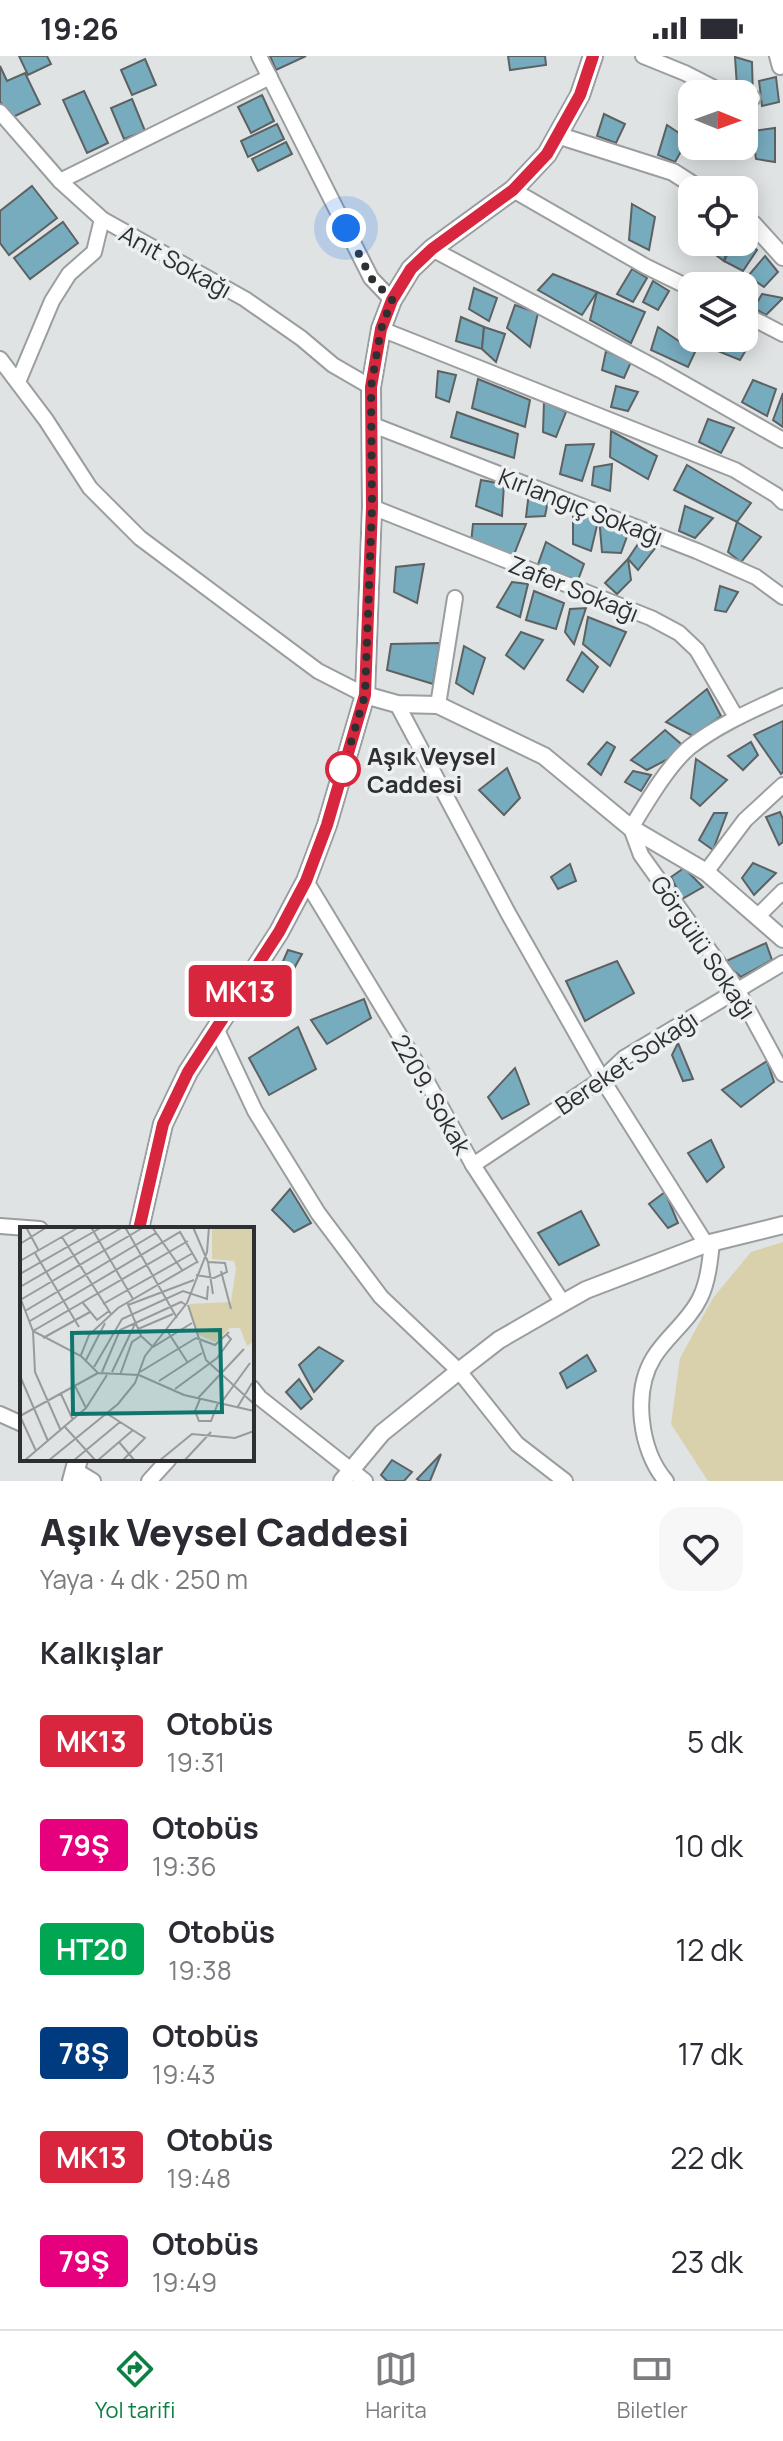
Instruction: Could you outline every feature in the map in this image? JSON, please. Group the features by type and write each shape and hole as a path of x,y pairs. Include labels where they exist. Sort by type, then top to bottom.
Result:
{"main road":[{"path":"139,1227 163,1124 188,1072 279,932 306,881 327,825 365,695 372,507 371,387 381,329 392,300 411,269 432,249 513,190 547,154 560,136 580,95 593,56"}],"street":[{"path":"259,56 371,278 392,300"},
{"path":"643,56 699,80"},
{"path":"60,181 270,77"},
{"name":"Anıt Sokağı","path":"0,112 60,181 102,219 245,299 301,338 333,365 371,387"},
{"path":"560,136 679,176"},
{"path":"513,190 678,282"},
{"path":"18,382 52,301 69,274 94,252 102,219"},
{"path":"758,230 783,257"},
{"path":"432,249 660,370 783,440"},
{"path":"758,321 783,334"},
{"path":"381,329 735,470 783,502"},
{"path":"2,368 18,382 90,488 140,538 318,671 365,695 397,704 438,705 544,756 631,828 706,872 783,939"},
{"name":"Kırlangıç Sokağı","path":"373,425 697,551 756,577 783,597"},
{"name":"Zafer Sokağı","path":"372,507 651,618 679,633 697,650 736,717"},
{"path":"438,705 455,598"},
{"path":"631,828 648,798 687,749 736,717 783,696"},
{"path":"397,704 508,913 602,1079 709,1244 701,1298 654,1357 643,1387 642,1426 656,1470 666,1481"},
{"path":"706,872 745,820 783,785"},
{"name":"Görgülü Sokağı","path":"631,828 641,855 737,989 781,1067"},
{"name":"2209. Sokak","path":"306,881 420,1069 473,1165 563,1303"},
{"path":"758,916 783,891"},
{"name":"Bereket Sokağı","path":"473,1165 602,1079 624,1058 783,963"},
{"path":"216,1028 255,1111 318,1213 381,1297 459,1371 517,1444 565,1481"},
{"path":"347,1475 382,1433 459,1371 499,1340 563,1303 586,1290 709,1244 783,1225"},
{"path":"0,1226 20,1228"},
{"path":"254,1390 347,1475 365,1481"},
{"path":"0,1414 20,1423"},
{"path":"149,1481 167,1461"},
{"path":"75,1470 93,1481"}],"shaded area":[{"path":"783,1242 783,1481 708,1481 671,1424 680,1358 713,1298 751,1252"}],"building":[{"path":"19,56 47,56 51,64 28,75"},
{"path":"270,56 306,56 276,70"},
{"path":"508,56 545,56 546,65 510,70"},
{"path":"735,57 752,62 752,80 737,80"},
{"path":"145,59 156,85 132,95 121,70"},
{"path":"0,66 7,81 25,73 40,104 13,117 0,102"},
{"path":"776,77 779,102 762,106 759,81"},
{"path":"84,91 108,143 87,153 63,100"},
{"path":"262,95 274,121 251,133 238,107"},
{"path":"132,99 145,131 124,139 111,108"},
{"path":"604,114 625,124 616,143 597,136"},
{"path":"277,124 284,139 248,157 241,141"},
{"path":"667,125 678,132 678,157 675,162 658,155"},
{"path":"775,128 775,162 758,159 758,130"},
{"path":"286,142 292,154 258,171 252,159"},
{"path":"32,186 57,218 9,255 0,243 0,211"},
{"path":"632,204 655,217 649,250 629,240"},
{"path":"63,222 78,243 30,279 14,258"},
{"path":"727,256 753,256 743,271 724,261"},
{"path":"765,256 778,272 764,287 758,283 758,272 751,272"},
{"path":"632,269 647,278 633,302 617,294"},
{"path":"553,274 597,292 582,315 538,290"},
{"path":"653,281 669,291 658,310 643,302"},
{"path":"474,288 497,298 489,321 469,309"},
{"path":"597,292 645,312 631,343 590,320"},
{"path":"762,294 783,298 766,315 758,310"},
{"path":"515,305 538,313 530,347 507,328"},
{"path":"461,317 484,327 482,349 456,341"},
{"path":"484,327 505,334 496,362 482,349"},
{"path":"658,327 678,341 678,352 695,352 688,367 651,350"},
{"path":"606,351 631,362 624,378 602,370"},
{"path":"720,352 745,352 740,360"},
{"path":"438,371 456,375 449,402 436,397"},
{"path":"478,379 530,400 525,427 472,408"},
{"path":"753,380 776,389 767,416 742,402"},
{"path":"616,386 638,392 628,411 611,407"},
{"path":"783,393 783,427 773,420"},
{"path":"544,401 566,412 556,437 543,432"},
{"path":"457,412 518,434 514,458 451,437"},
{"path":"708,419 734,428 721,453 699,442"},
{"path":"611,431 657,456 648,479 610,457"},
{"path":"594,444 582,481 560,474 566,445"},
{"path":"612,464 610,491 592,485 594,467"},
{"path":"687,465 751,503 737,522 674,490"},
{"path":"481,480 504,484 502,516 476,506"},
{"path":"529,492 548,501 545,516 526,517"},
{"path":"685,506 713,518 695,538 679,531"},
{"path":"573,516 599,517 591,551 573,544"},
{"path":"599,517 629,531 621,553 602,552"},
{"path":"737,522 761,537 741,562 728,552"},
{"path":"473,524 526,524 513,557 471,543"},
{"path":"640,541 656,547 638,570 628,559"},
{"path":"546,542 584,564 578,580 537,567"},
{"path":"628,559 631,580 617,594 605,583"},
{"path":"424,564 417,603 394,592 396,567"},
{"path":"512,582 528,584 520,617 497,607"},
{"path":"720,586 738,592 726,612 715,610"},
{"path":"534,591 564,603 556,629 526,620"},
{"path":"586,608 574,644 565,632 570,609"},
{"path":"588,617 626,632 610,666 583,644"},
{"path":"521,632 543,640 524,669 506,655"},
{"path":"440,643 433,684 387,670 391,644"},
{"path":"464,646 485,658 473,694 456,683"},
{"path":"582,652 598,667 583,692 567,680"},
{"path":"707,689 721,716 693,736 666,722"},
{"path":"783,721 783,772 781,774 754,735"},
{"path":"665,730 687,749 647,770 631,760"},
{"path":"607,742 615,747 601,775 588,764"},
{"path":"751,742 758,755 743,770 728,756"},
{"path":"696,759 727,780 700,806 691,798"},
{"path":"507,768 520,798 504,815 479,790"},
{"path":"633,771 651,775 641,791 625,782"},
{"path":"780,812 783,842 779,845 766,817"},
{"path":"714,813 727,813 713,850 699,840"},
{"path":"753,863 776,873 754,895 742,878"},
{"path":"570,864 576,881 558,889 551,877"},
{"path":"684,868 703,887 682,899 671,877"},
{"path":"766,943 772,960 741,977 724,962"},
{"path":"288,950 302,954 286,983 276,977"},
{"path":"617,961 634,993 585,1021 566,981"},
{"path":"364,999 371,1018 327,1044 311,1020"},
{"path":"298,1027 316,1069 269,1095 249,1058"},
{"path":"678,1043 693,1079 683,1081 672,1055"},
{"path":"767,1061 774,1082 741,1107 722,1090"},
{"path":"515,1068 529,1104 502,1119 488,1097"},
{"path":"711,1140 724,1167 707,1182 688,1153"},
{"path":"290,1189 311,1223 294,1232 272,1210"},
{"path":"665,1192 678,1223 668,1228 649,1204"},
{"path":"581,1211 599,1245 559,1265 538,1233"},
{"path":"319,1347 343,1361 314,1392 299,1365"},
{"path":"587,1355 596,1371 567,1388 560,1373"},
{"path":"299,1379 312,1399 301,1409 286,1392"},
{"path":"441,1454 430,1481 417,1479"},
{"path":"392,1460 412,1472 404,1481 387,1481 381,1475"}],"bus line":[{"name":"MK13","path":"139,1227 163,1124 188,1072 279,932 306,881 327,825 365,695 372,507 371,387 381,329 392,300 411,269 432,249 513,190 547,154 560,136 580,95 593,56"}],"place":[{"name":"Aşık Veysel Caddesi","path":"343,769"}],"route":[{"path":"343,769 365,695 372,507 371,387 381,329 392,300 371,278 346,228"}]}
